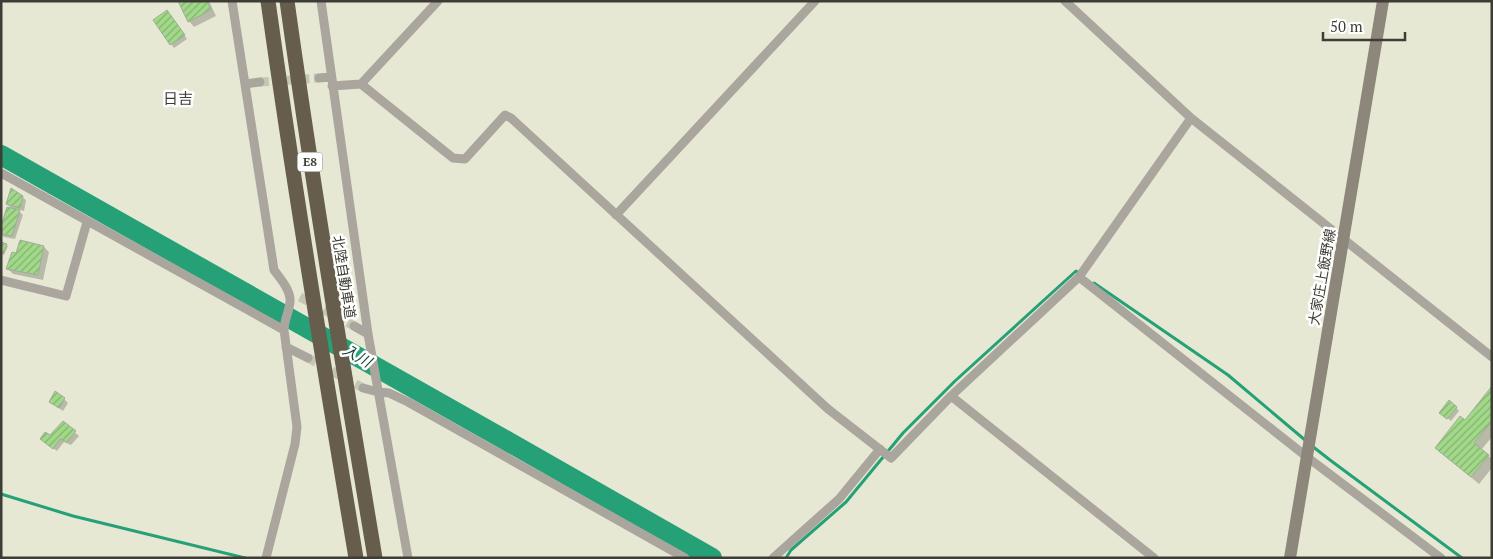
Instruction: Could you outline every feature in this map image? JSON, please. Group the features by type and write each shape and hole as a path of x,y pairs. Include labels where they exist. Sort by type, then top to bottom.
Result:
{"highway":[{"name":"E8","path":"268,1 315,314 356,558"},
{"name":"北陸自動車道","path":"287,1 335,322 375,558"}],"main road":[{"name":"大家庄上飯野線","path":"1290,558 1383,1"}],"street":[{"path":"232,1 274,270 288,293 290,300 284,330 297,427 295,444 266,558"},
{"path":"320,1 368,334 408,558"},
{"path":"361,84 438,1"},
{"path":"616,215 815,1"},
{"path":"1065,1 1191,118 1492,358"},
{"path":"320,78 331,82 361,84 453,158 465,159 505,115 511,118 828,409 891,458 951,396 1079,277 1191,118"},
{"path":"245,84 260,82"},
{"path":"1,173 284,330"},
{"path":"1,280 66,296 87,222"},
{"path":"1079,277 1307,457 1441,558"},
{"path":"288,293 300,297"},
{"path":"354,326 368,334"},
{"path":"286,347 308,358"},
{"path":"363,388 389,393 408,402 685,558"},
{"path":"951,396 1154,558"},
{"path":"773,558 839,500 880,450"}],"building":[{"path":"178,1 207,1 211,10 188,22"},
{"path":"167,10 185,35 170,45 153,20"},
{"path":"11,188 23,196 20,208 6,204"},
{"path":"7,207 20,210 12,236 1,234 1,226"},
{"path":"20,240 44,246 38,275 6,269 12,252 16,253"},
{"path":"1,242 7,244 3,254 1,253"},
{"path":"1492,386 1492,421 1474,443 1489,455 1471,477 1435,448 1460,416 1465,420"},
{"path":"55,391 65,398 59,408 49,402"},
{"path":"1449,400 1457,407 1447,419 1439,413"},
{"path":"63,421 76,431 67,442 60,439 53,449 40,439 45,432 50,435"}],"waterway":[{"name":"入川","path":"1,155 712,558"},
{"path":"786,558 791,550 846,502 903,433 955,381 1076,271 1080,274"},
{"path":"1094,283 1228,375 1305,440"},
{"path":"1312,446 1462,558"},
{"path":"1,494 73,516 245,558"}],"tunnel":[{"path":"260,82 319,78"},
{"path":"300,297 354,326"},
{"path":"308,358 363,388"}],"district":[{"name":"日吉","path":"178,99"}]}
